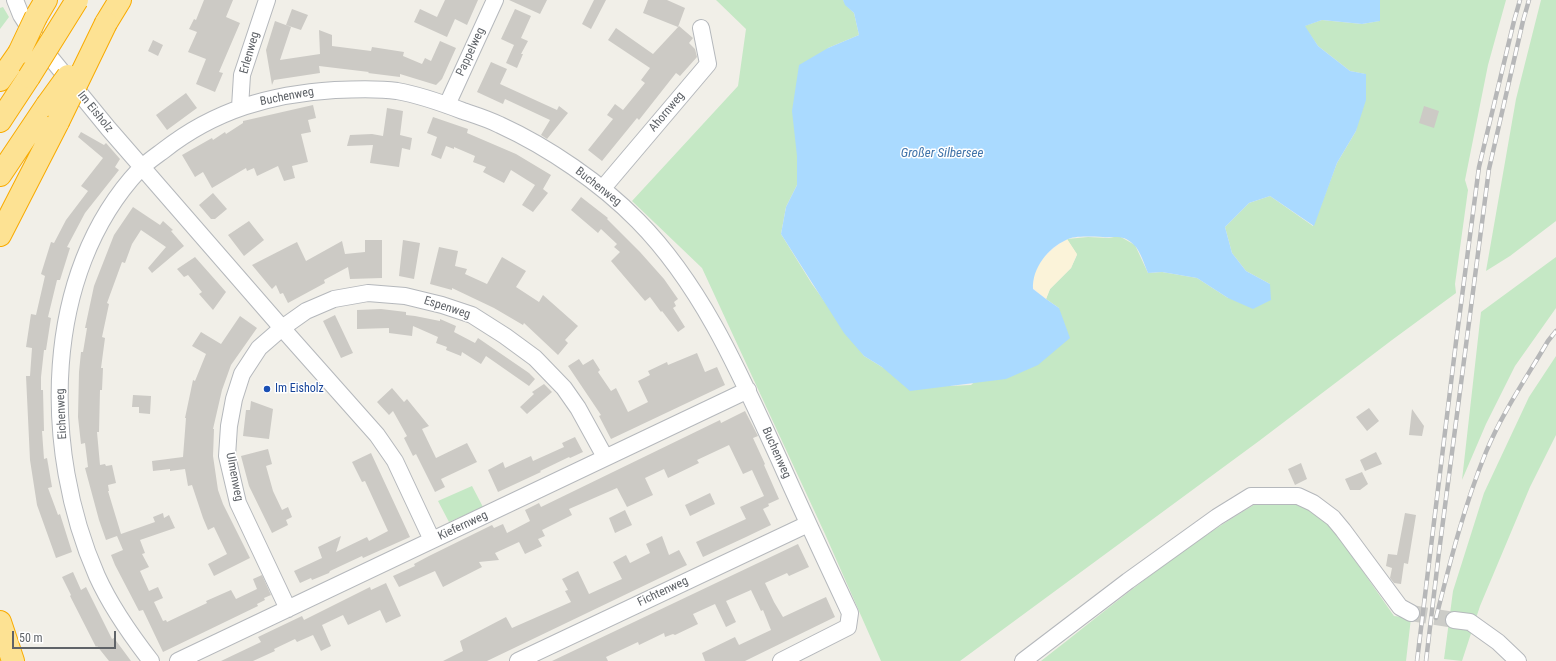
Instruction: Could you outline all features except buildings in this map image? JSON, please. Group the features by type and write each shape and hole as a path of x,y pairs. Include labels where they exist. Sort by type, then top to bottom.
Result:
{"highway":[{"path":"0,121 77,0"},
{"path":"0,208 52,114 120,0"},
{"path":"0,80 10,54 41,8"},
{"path":"0,175 52,114"},
{"path":"0,235 52,114"},
{"path":"0,622 13,661"}],"street":[{"name":"Im Eisholz","path":"15,0 21,15 41,46 142,167 377,435 395,461 432,540"},
{"name":"Erlenweg","path":"240,107 242,75 267,0"},
{"name":"Pappelweg","path":"447,105 495,0"},
{"name":"Ahornweg","path":"603,188 708,64 701,28"},
{"name":"Buchenweg","path":"142,167 179,138 212,119 240,107 275,97 312,91 351,89 396,91 423,97 499,124 548,151 603,188 639,221 685,279 715,328 748,390 850,613 848,627 781,661"},
{"name":"Eichenweg","path":"142,167 114,200 100,224 79,271 65,329 60,373 61,424 67,480 80,529 97,576 114,610 150,661"},
{"name":"Espenweg","path":"282,328 306,311 334,299 368,293 405,296 442,304 472,315 506,336 535,358 564,388 578,408 605,457"},
{"name":"Ulmenweg","path":"282,328 259,348 242,374 234,399 229,426 227,456 238,503 288,609"},
{"name":"Kiefernweg","path":"178,661 748,390"},
{"path":"1023,661 1128,581 1217,517 1251,496 1298,496 1314,503 1332,518 1343,530 1400,607 1411,613"},
{"name":"Fichtenweg","path":"518,661 808,524"},
{"path":"1454,620 1470,622 1498,642 1518,661"}],"green space":[{"path":"716,0 843,0 854,13 859,35 828,48 797,156 797,185 786,207 781,234 812,284 864,356 882,367 949,386 971,385 1059,308 1046,299 1050,289 1071,268 1077,255 1067,239 1088,237 1109,238 1119,236 1135,245 1148,273 1162,272 1197,278 1228,298 1270,284 1246,271 1232,253 1225,227 1249,203 1270,196 1313,226 1337,163 1356,131 1365,74 1350,71 1318,46 1304,26 1322,20 1362,24 1379,21 1380,0 1506,0 1488,65 1465,180 1468,190 1455,284 1456,293 1259,441 960,661 881,661 825,534 702,268 632,201 738,86 746,29"},
{"path":"1541,0 1556,0 1556,221 1510,256 1486,271 1516,99"},
{"path":"3,7 9,17 0,29 0,8"},
{"path":"1556,257 1556,308 1515,366 1486,424 1462,480 1481,312"},
{"path":"1556,356 1556,435 1530,487 1480,606 1462,661 1444,659 1453,591 1484,493 1529,397"},
{"path":"472,486 483,507 449,522 438,501"},
{"path":"1259,502 1290,503 1307,507 1334,530 1394,616 1411,618 1406,661 1041,661 1175,557 1230,519"}],"sand":[{"path":"1067,239 1077,254 1071,268 1050,289 1046,299 1033,288 1035,272 1042,259"}],"water":[{"name":"Großer Silbersee","path":"843,0 1380,0 1380,21 1362,24 1322,20 1305,26 1318,46 1350,71 1366,74 1366,100 1356,131 1337,163 1314,226 1270,196 1249,203 1225,227 1232,253 1246,271 1270,284 1271,300 1253,309 1228,298 1197,278 1162,272 1148,273 1136,247 1123,238 1070,238 1047,253 1038,266 1033,281 1033,289 1059,308 1070,338 1038,365 1006,379 910,391 882,367 864,356 844,333 781,234 786,207 797,185 797,156 792,111 799,65 828,48 859,35 854,13 845,5"}],"tunnel":[{"path":"1411,613 1454,620"}],"railway":[{"path":"1417,661 1479,167 1520,0"},
{"path":"1426,661 1489,169 1529,0"},
{"path":"1436,618 1464,513 1486,452 1499,423 1515,395 1548,341 1556,331"}],"place":[{"name":"Im Eisholz","path":"267,389"}]}
